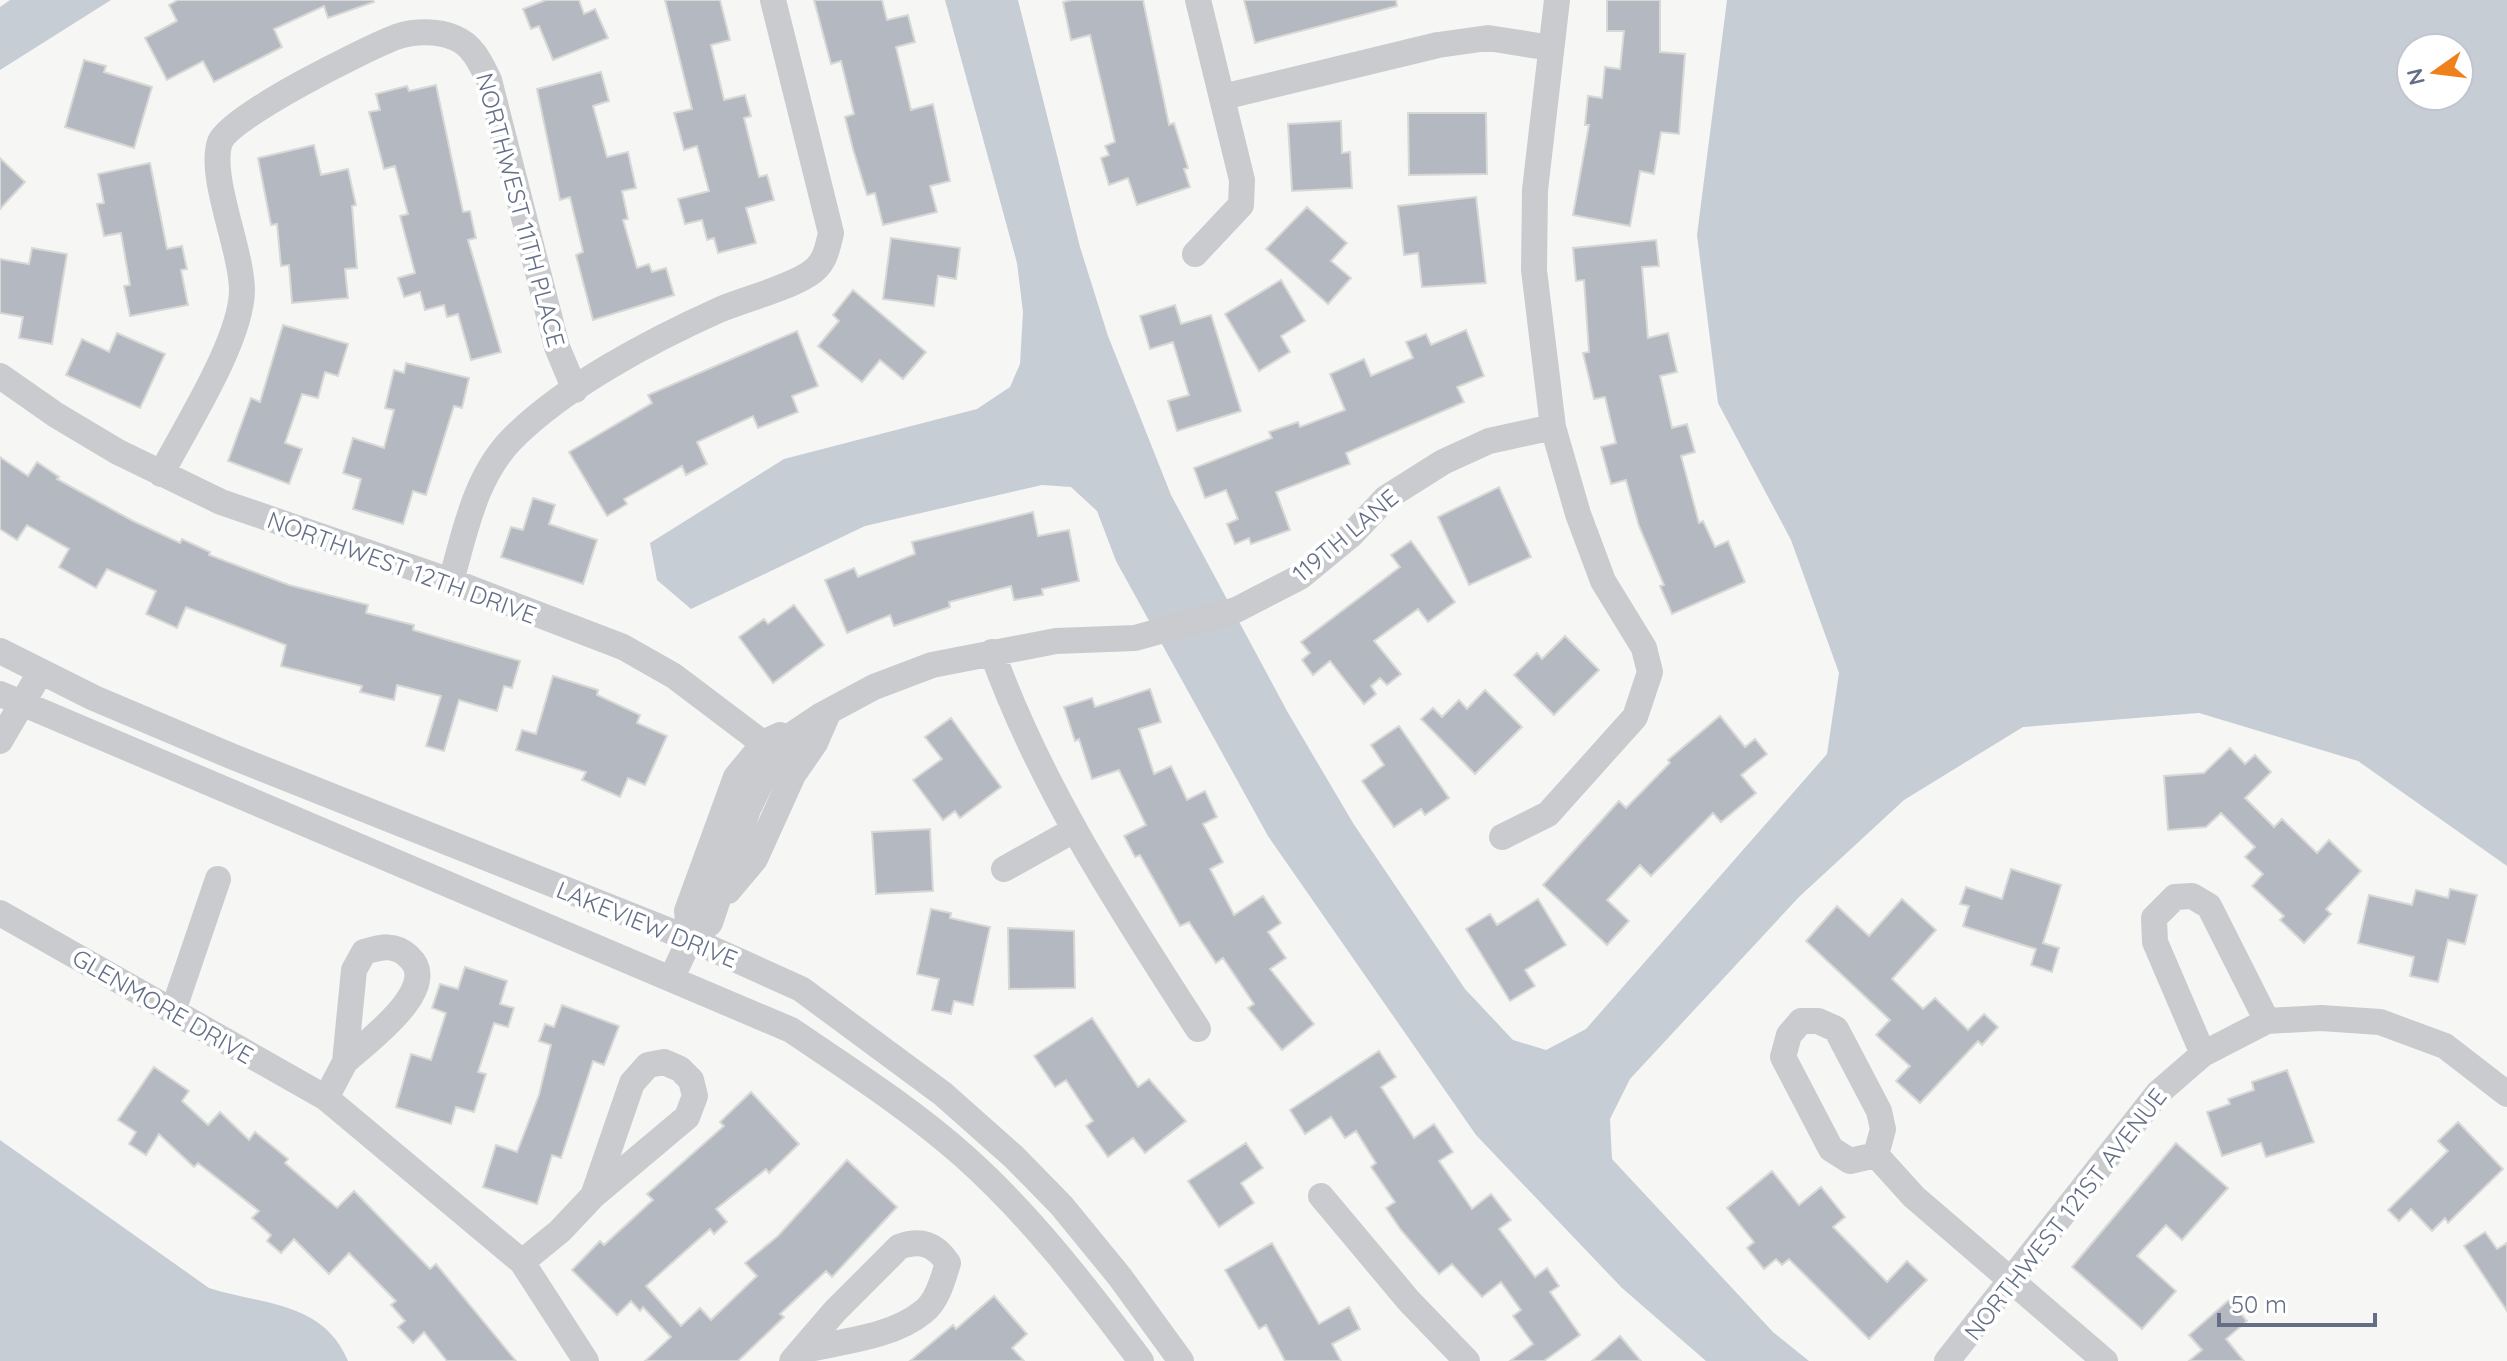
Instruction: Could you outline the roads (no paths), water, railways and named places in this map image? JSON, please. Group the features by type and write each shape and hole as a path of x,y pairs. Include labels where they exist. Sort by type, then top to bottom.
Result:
{"street":[{"path":"451,581 473,505 491,466 513,438 575,390 690,323 809,274 825,258 831,233 773,0"},
{"path":"1195,254 1241,205 1242,180 1198,0"},
{"path":"1502,837 1548,814 1626,728 1635,717 1650,672 1644,648 1603,581 1578,514 1553,427 1534,270 1535,190 1557,0"},
{"name":"NORTHWEST 11TH PLACE","path":"161,474 232,336 242,295 240,259 218,171 220,143 229,127 304,82 397,37 424,32 456,38 475,54 489,80 557,347 575,390"},
{"path":"1223,97 1463,41 1488,38 1551,48"},
{"name":"NORTHWEST 12TH DRIVE","path":"0,376 56,415 161,474 260,517 451,581 623,647 674,676 797,769"},
{"name":"119TH LANE","path":"770,747 874,687 932,665 1056,641 1135,638 1180,627 1248,604 1300,577 1351,535 1386,498 1443,462 1489,441 1553,427"},
{"name":"LAKEVIEW DRIVE","path":"0,651 40,673 231,756 690,939 801,989 943,1094 1061,1205 1120,1277 1181,1361"},
{"path":"992,652 1014,712 1074,830 1198,1029"},
{"path":"0,741 10,699 40,673"},
{"name":"LAKEVIEW DRIVE","path":"10,699 791,1030 874,1085 965,1157 1070,1266 1141,1361"},
{"path":"718,903 755,859 797,769 815,743 824,714"},
{"path":"672,977 690,939 710,923 770,747"},
{"path":"690,939 687,911 736,777 770,747"},
{"path":"1004,869 1074,830"},
{"path":"173,1011 218,879"},
{"path":"2203,1054 2155,942 2154,918 2175,897 2192,896 2209,906 2267,1021 2321,1018 2380,1022 2445,1046 2507,1094"},
{"name":"GLENMORE DRIVE","path":"0,913 326,1098 522,1262 586,1361"},
{"path":"1801,1021 1818,1021 1836,1029 1879,1111 1883,1129 1876,1155 1850,1161 1831,1149 1783,1057 1789,1035 1801,1021"},
{"name":"NORTHWEST 121ST AVENUE","path":"1947,1361 1972,1333 2008,1279 2158,1093 2203,1054 2267,1021"},
{"path":"326,1098 345,1062"},
{"path":"522,1262 560,1231 593,1196 687,1117 695,1096 691,1080 680,1069 664,1062 648,1065 632,1083 593,1196"},
{"path":"1876,1155 1914,1197 2105,1361"},
{"path":"1321,1196 1409,1301 1467,1361"},
{"path":"913,1242 929,1245 948,1263 941,1285 926,1311 898,1327 798,1356 835,1311 899,1247 913,1242"}]}
